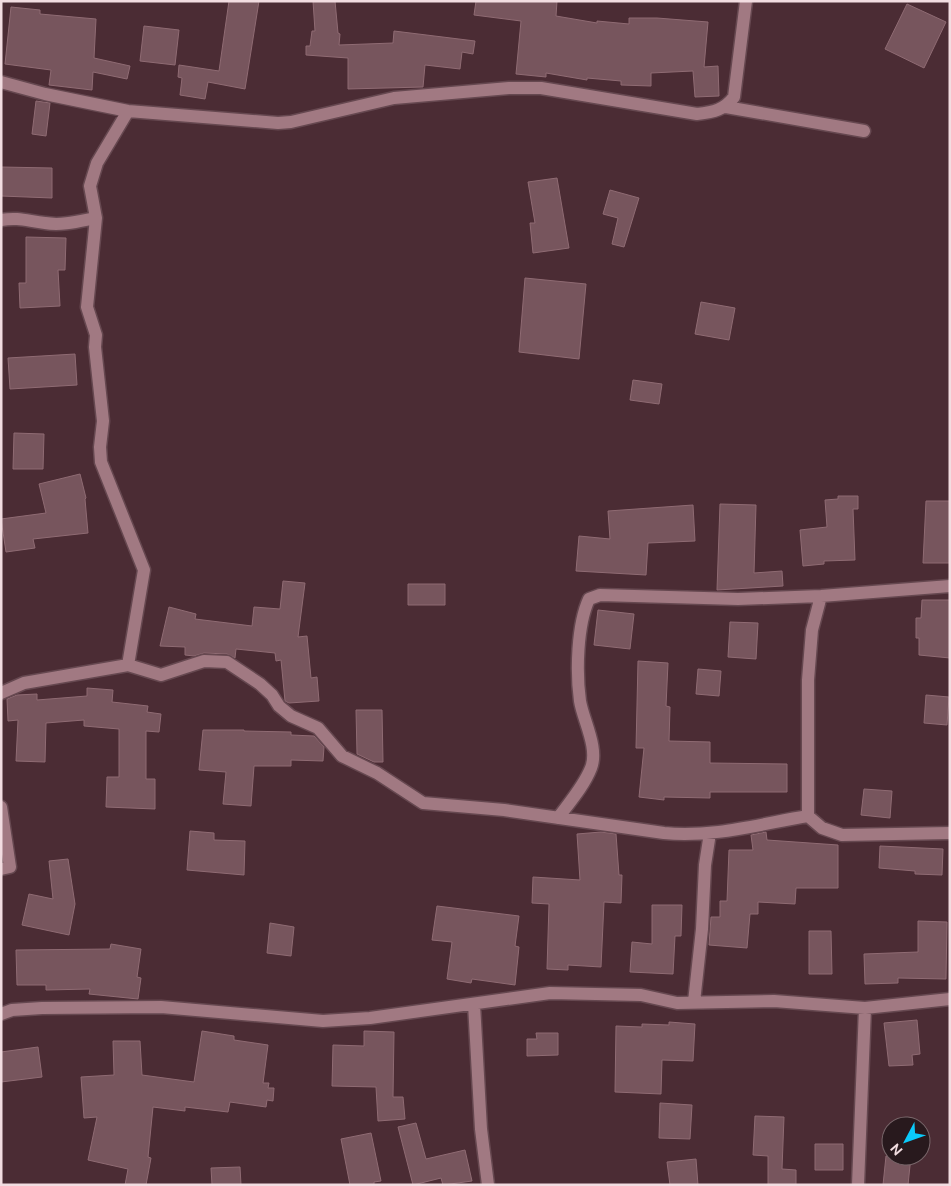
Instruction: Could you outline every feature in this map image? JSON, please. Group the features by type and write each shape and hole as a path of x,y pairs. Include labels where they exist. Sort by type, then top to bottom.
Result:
{"street":[{"path":"1,82 45,94 128,111 284,123 394,98 509,88 541,88 698,114 713,112 726,107 734,97 746,1"},
{"path":"726,107 864,131"},
{"path":"128,111 98,163 90,186 96,218 87,307 96,335 95,348 103,422 100,448 101,462 144,570 128,666"},
{"path":"1,220 20,217 44,223 59,224 96,218"},
{"path":"558,818 592,766 591,734 580,702 579,668 583,613 589,599 600,595 738,599 821,596 950,586"},
{"path":"821,596 812,630 808,680 808,816 822,828 842,835 950,833"},
{"path":"1,693 24,683 128,666 161,675 204,661 227,662 260,684 272,696 278,706 291,716 318,728 342,756 377,773 423,803 504,810 671,834 710,833 808,816"},
{"path":"1,807 10,867 1,870"},
{"path":"694,1002 702,929 705,865 710,833"},
{"path":"1,1014 12,1010 42,1008 161,1008 322,1021 370,1018 550,993 641,995 677,1003 774,1001 865,1008 950,999"},
{"path":"474,1004 481,1129 488,1185"},
{"path":"858,1185 865,1008"}],"building":[{"path":"229,1 259,1 245,89 208,82 205,99 180,95 182,78 178,77 179,65 219,71"},
{"path":"313,1 335,1 338,33 340,34 339,45 393,43 394,31 475,41 473,54 462,52 460,69 425,65 423,87 348,89 348,58 306,55 306,46 310,46 312,31 315,31"},
{"path":"476,1 557,1 556,16 597,23 597,21 629,24 629,18 708,22 704,67 718,66 719,96 695,97 693,71 651,73 651,86 621,85 621,81 587,78 587,80 546,73 546,77 516,74 521,21 474,15"},
{"path":"907,4 946,22 924,68 885,49"},
{"path":"11,7 40,10 40,14 96,19 94,58 130,66 127,79 93,72 92,90 49,85 51,70 5,64"},
{"path":"144,26 179,30 175,65 140,61"},
{"path":"36,101 50,103 46,136 32,134"},
{"path":"1,167 52,168 52,198 1,196"},
{"path":"557,178 569,248 533,253 530,223 535,223 528,182"},
{"path":"610,190 639,198 624,247 612,244 618,218 603,214"},
{"path":"26,237 66,238 65,270 58,270 60,306 20,308 19,283 26,283"},
{"path":"525,278 586,284 579,359 519,352"},
{"path":"701,302 735,308 729,340 695,334"},
{"path":"75,354 77,385 10,389 8,358"},
{"path":"633,380 662,384 659,404 630,400"},
{"path":"14,433 44,434 43,469 13,469"},
{"path":"80,474 86,498 88,533 33,539 35,548 6,552 1,519 46,513 39,484"},
{"path":"838,496 858,496 858,509 853,509 855,560 824,561 824,564 803,566 800,530 827,527 825,500 838,499"},
{"path":"926,501 950,501 950,563 923,563"},
{"path":"720,504 756,505 754,573 782,571 783,586 717,590"},
{"path":"693,505 695,541 648,543 646,575 576,571 579,536 610,539 608,511"},
{"path":"283,581 305,583 298,637 307,636 311,678 317,677 319,701 289,703 285,701 281,660 276,661 275,653 236,649 235,658 227,654 204,653 194,656 185,655 185,647 160,646 169,607 196,614 195,619 252,626 254,607 280,609"},
{"path":"408,584 445,584 445,605 408,605"},
{"path":"922,600 950,600 950,658 919,655 919,638 916,638 916,618 921,618"},
{"path":"598,610 634,614 630,649 594,645"},
{"path":"730,622 758,623 756,659 728,657"},
{"path":"638,661 668,663 666,706 670,707 669,741 710,742 710,763 787,764 787,792 710,792 710,798 664,797 664,800 639,797 644,748 636,748"},
{"path":"698,669 721,671 719,696 696,694"},
{"path":"87,688 113,690 112,702 148,706 147,712 161,714 159,732 146,731 146,779 155,779 155,809 106,807 107,777 119,777 119,729 84,726 84,720 46,723 45,762 16,761 18,720 8,721 7,699 17,695 37,694 37,700 87,696"},
{"path":"926,695 949,697 947,725 924,723"},
{"path":"356,710 382,710 383,762 374,762 357,754"},
{"path":"203,730 291,732 291,735 314,736 324,747 323,761 291,760 291,766 254,766 251,806 223,804 226,772 199,770"},
{"path":"864,789 892,791 890,818 861,815"},
{"path":"190,831 214,833 214,840 245,841 244,875 187,870"},
{"path":"601,832 616,834 619,875 622,875 621,903 604,902 601,967 568,965 568,970 547,969 549,904 532,903 533,877 580,880 577,834"},
{"path":"766,832 767,840 838,845 838,888 796,888 795,904 758,902 758,914 750,914 747,948 709,945 711,917 720,917 720,901 727,901 729,850 753,850 751,835"},
{"path":"880,846 943,849 942,875 915,874 915,871 879,868"},
{"path":"68,859 75,904 69,935 22,925 29,894 53,899 49,861"},
{"path":"652,905 682,905 681,936 675,936 673,974 630,972 632,942 652,944"},
{"path":"437,906 519,916 515,946 519,947 515,985 472,979 471,983 447,979 452,942 432,940"},
{"path":"918,921 947,922 946,979 898,978 898,983 865,984 864,954 918,952"},
{"path":"270,923 294,927 291,956 267,953"},
{"path":"809,931 831,931 832,974 809,974"},
{"path":"111,944 141,949 137,977 141,978 138,999 89,994 90,989 46,990 46,985 17,985 16,950 110,949"},
{"path":"917,1020 920,1054 912,1055 913,1065 889,1066 884,1023"},
{"path":"669,1022 695,1024 693,1061 662,1060 661,1094 615,1092 616,1026 642,1027 642,1024 669,1025"},
{"path":"202,1031 234,1036 234,1040 268,1045 263,1083 269,1083 268,1088 274,1088 273,1101 267,1100 266,1107 230,1102 228,1112 185,1107 185,1111 153,1107 148,1157 151,1158 146,1185 125,1185 128,1169 88,1160 97,1117 84,1118 81,1077 114,1075 113,1041 140,1041 142,1075 194,1082"},
{"path":"364,1031 394,1032 393,1097 403,1097 405,1119 378,1121 376,1087 332,1086 333,1045 364,1046"},
{"path":"536,1033 558,1033 558,1055 527,1056 527,1039 537,1039"},
{"path":"38,1047 42,1077 1,1082 1,1052"},
{"path":"660,1103 692,1105 690,1139 659,1138"},
{"path":"755,1116 784,1117 782,1169 796,1170 796,1185 768,1185 768,1156 753,1155"},
{"path":"416,1123 426,1159 465,1150 472,1181 443,1185 441,1178 413,1185 398,1127"},
{"path":"371,1133 381,1181 374,1182 374,1185 350,1185 341,1139"},
{"path":"815,1144 843,1144 843,1170 815,1170"},
{"path":"696,1159 698,1185 670,1185 667,1162"},
{"path":"885,1166 910,1166 908,1185 883,1185"},
{"path":"240,1167 241,1185 212,1185 211,1168"}]}
